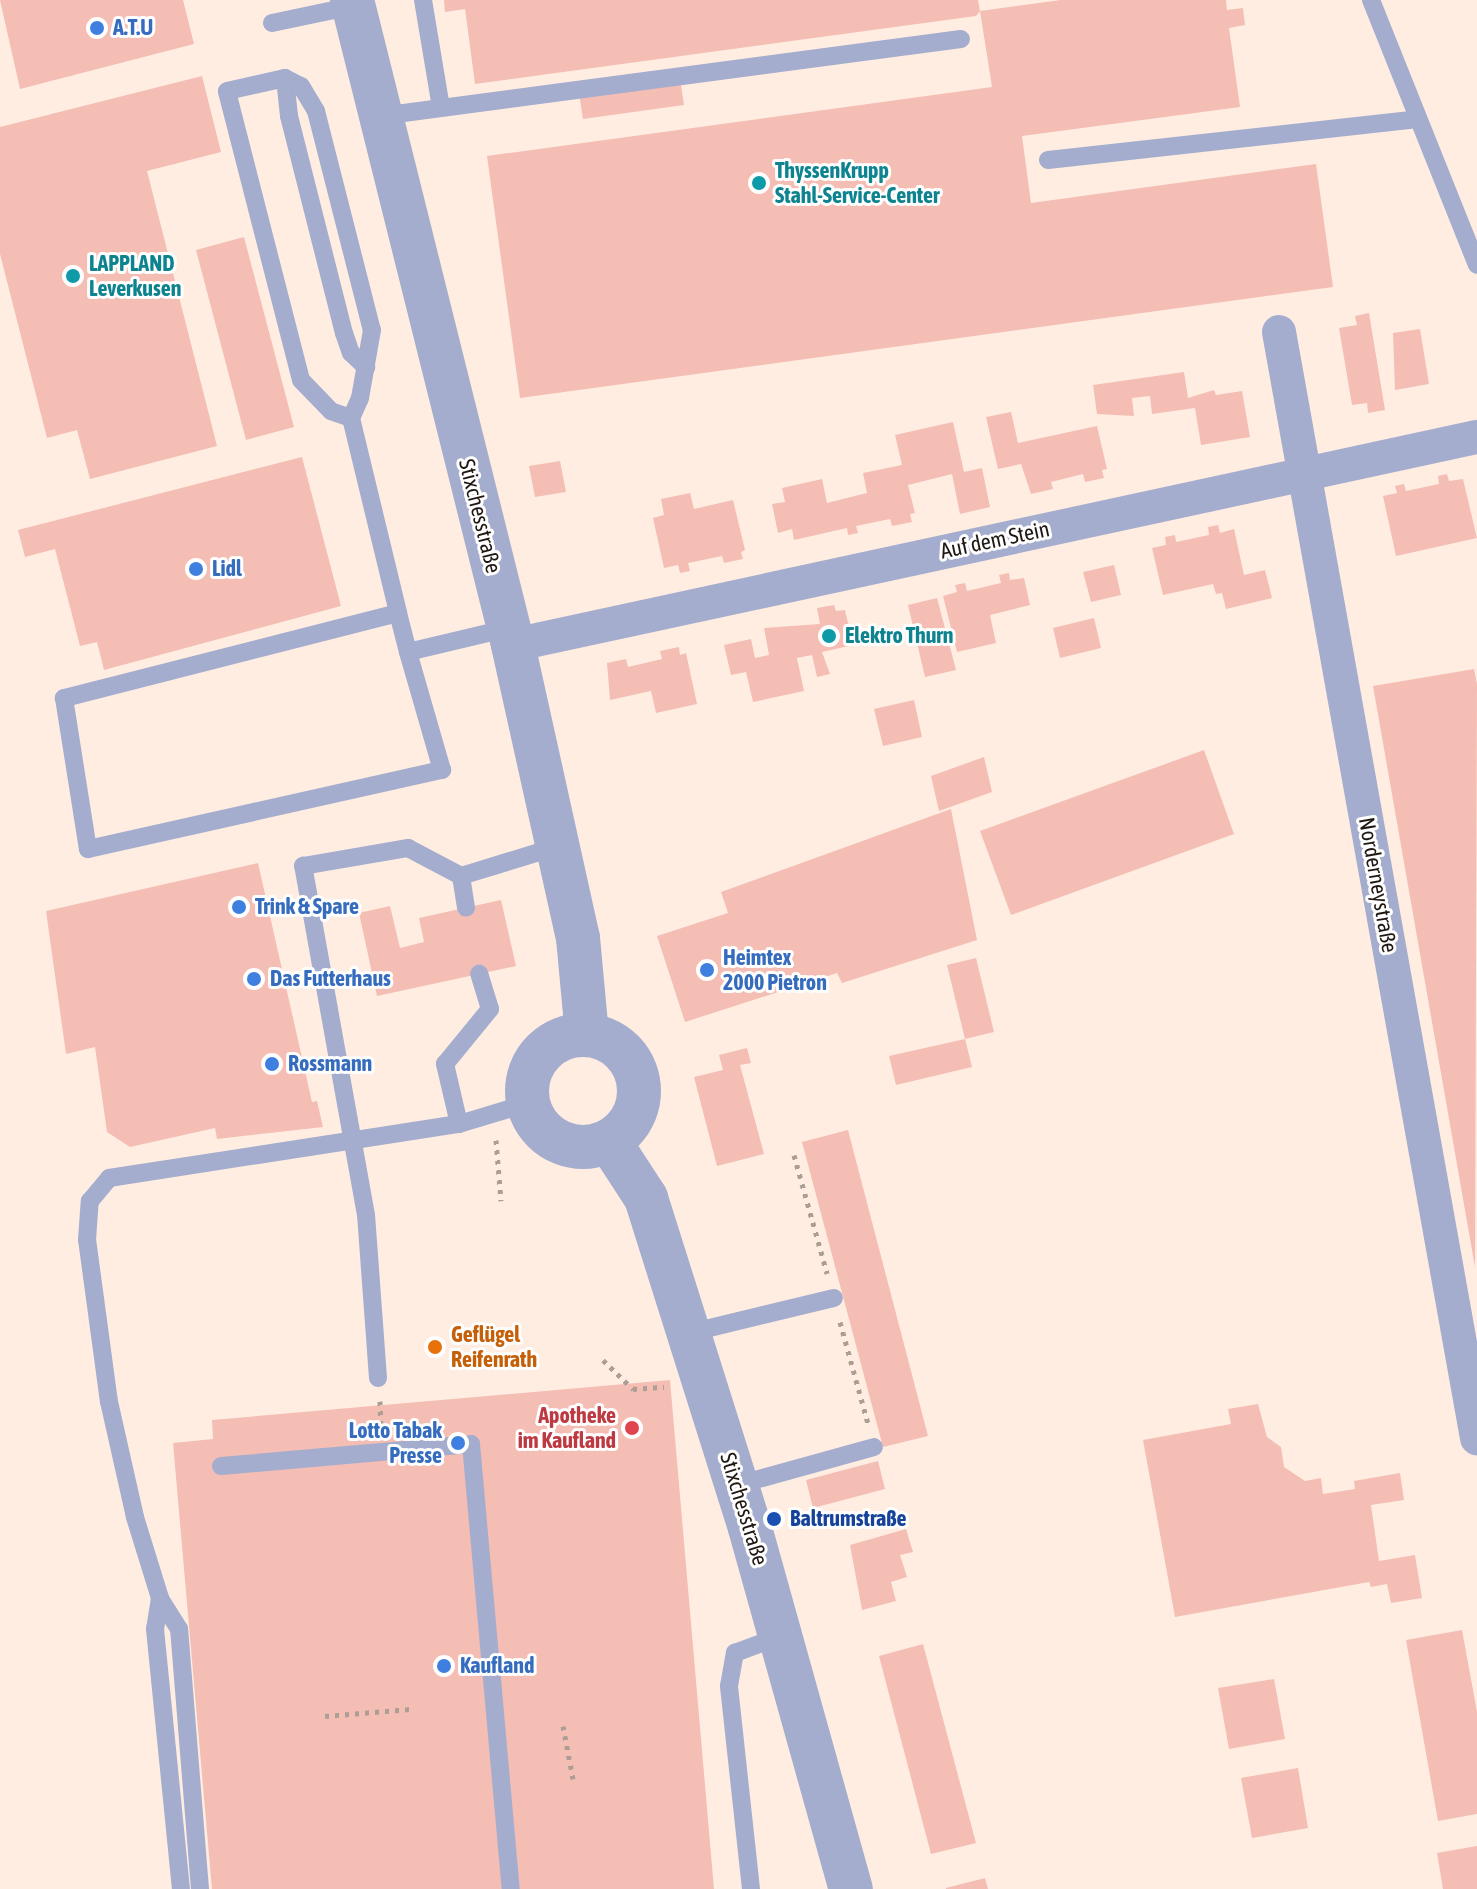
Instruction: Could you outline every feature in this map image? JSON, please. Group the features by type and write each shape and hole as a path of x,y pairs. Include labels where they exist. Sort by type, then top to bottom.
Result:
{"street":[{"name":"Stixchesstraße","path":"353,3 511,636 559,846 578,938 587,1035"},
{"name":"Norderneystraße","path":"1279,332 1477,1438"},
{"name":"Auf dem Stein","path":"511,636 1477,437"},
{"path":"587,1035 621,1049 639,1080 634,1116 609,1141 576,1147 559,1142 535,1119 509,1109 541,1055 554,1043 587,1035"},
{"name":"Stixchesstraße","path":"609,1141 646,1198 737,1485 851,1889"}],"lane":[{"path":"423,0 441,108"},
{"path":"1371,0 1477,265"},
{"path":"272,23 353,3"},
{"path":"379,116 961,39"},
{"path":"285,78 289,116 344,333 351,353 366,367"},
{"path":"351,418 331,411 301,380 227,91 285,78 301,86 316,111 372,330 366,367 351,418 408,652 442,770 88,849 64,698 398,613"},
{"path":"1048,160 1418,119"},
{"path":"408,652 511,636"},
{"path":"378,1378 366,1215 303,866 408,848 461,876 559,846"},
{"path":"461,876 466,908"},
{"path":"459,1124 445,1064 490,1009 479,974"},
{"path":"200,1889 179,1629 160,1598 135,1517 109,1402 87,1240 90,1201 109,1178 459,1124 509,1109"},
{"path":"688,1333 834,1298"},
{"path":"221,1466 471,1444 511,1889"},
{"path":"737,1485 874,1447"},
{"path":"160,1598 155,1629 181,1889"},
{"path":"751,1889 729,1686 735,1653 781,1635"}],"path":[{"path":"501,1201 509,1109"},
{"path":"603,1360 633,1389 653,1387"},
{"path":"325,1716 411,1709"},
{"path":"563,1726 573,1779"}],"building":[{"name":"A.T.U","path":"0,0 183,0 194,44 20,89"},
{"path":"444,0 978,0 980,11 976,16 475,84 465,9 445,12"},
{"name":"ThyssenKrupp Stahl-Service-Center","path":"1061,0 1226,0 1227,10 1243,8 1245,25 1229,28 1240,107 1022,136 1031,203 1316,164 1333,287 520,398 487,156 992,87 980,11"},
{"name":"LAPPLAND Leverkusen","path":"202,76 221,152 147,171 217,446 90,479 77,430 47,438 0,254 0,127"},
{"path":"680,79 684,105 583,119 579,93"},
{"path":"244,237 294,427 246,440 196,250"},
{"path":"1369,313 1385,410 1368,413 1367,403 1352,405 1339,328 1357,325 1355,316"},
{"path":"1420,329 1429,384 1395,390 1393,333"},
{"path":"1184,372 1188,398 1214,390 1216,395 1242,391 1250,437 1201,445 1195,408 1152,414 1150,396 1132,398 1134,416 1097,414 1093,385"},
{"path":"1011,412 1018,443 1097,426 1107,469 1102,470 1104,478 1085,482 1083,474 1051,482 1053,489 1031,494 1021,464 998,469 986,417"},
{"path":"953,422 964,472 982,468 990,507 960,514 952,474 908,485 915,513 910,514 912,522 892,526 890,519 856,526 858,533 848,535 847,528 794,540 792,529 778,533 772,504 785,502 782,488 822,479 827,503 867,493 863,473 902,465 895,435"},
{"name":"Lidl","path":"302,457 341,606 104,670 97,642 80,646 55,549 25,557 18,530"},
{"path":"560,461 566,492 535,497 529,466"},
{"path":"1447,474 1449,481 1463,479 1477,538 1396,556 1383,496 1397,493 1395,486 1404,484 1406,491 1439,484 1438,476"},
{"path":"690,493 694,509 733,500 745,550 741,552 743,559 724,563 722,556 688,563 690,571 680,573 678,565 664,568 653,518 664,515 661,499"},
{"path":"1218,525 1220,533 1234,529 1244,575 1265,570 1272,598 1226,609 1222,593 1216,594 1213,584 1163,595 1152,548 1166,545 1165,537 1175,535 1176,542 1209,535 1208,527"},
{"path":"1114,565 1121,595 1091,602 1083,572"},
{"path":"1009,573 1010,580 1024,578 1030,605 990,615 996,643 957,652 943,596 957,592 955,585 965,583 967,591 1001,583 999,575"},
{"path":"937,598 956,670 925,677 908,605"},
{"path":"834,605 836,611 845,610 853,645 822,652 830,674 817,677 812,655 797,658 804,691 753,702 746,672 731,675 724,645 751,639 755,658 769,655 764,628 820,624 817,608"},
{"path":"1094,618 1101,648 1060,658 1053,628"},
{"path":"679,647 680,655 686,653 697,704 656,713 651,691 610,700 607,663 626,659 628,667 662,659 660,651"},
{"path":"1474,669 1477,684 1475,1267 1373,686"},
{"path":"914,700 922,737 883,746 874,709"},
{"path":"1204,750 1234,834 1011,915 980,831"},
{"path":"984,757 992,792 939,811 931,776"},
{"path":"951,809 977,940 842,983 837,973 685,1022 657,936 728,913 721,892"},
{"path":"258,863 312,1102 317,1101 323,1127 217,1139 215,1128 130,1147 107,1132 95,1047 66,1054 46,911"},
{"path":"501,900 516,966 377,996 359,913 390,906 400,948 424,942 419,918"},
{"path":"976,958 994,1032 965,1039 947,965"},
{"path":"965,1039 972,1067 896,1085 889,1056"},
{"path":"747,1048 751,1063 740,1065 764,1154 717,1166 694,1077 723,1070 719,1055"},
{"path":"848,1130 928,1436 883,1447 802,1142"},
{"name":"Kaufland","path":"670,1380 714,1889 212,1889 173,1443 213,1439 212,1420"},
{"path":"1258,1404 1267,1437 1281,1447 1284,1467 1305,1481 1321,1478 1323,1494 1355,1489 1354,1481 1400,1473 1404,1500 1371,1505 1379,1561 1415,1555 1422,1598 1391,1603 1387,1584 1371,1587 1369,1582 1175,1617 1143,1440 1231,1424 1228,1409"},
{"path":"878,1461 885,1489 813,1508 806,1480"},
{"path":"906,1529 913,1552 900,1555 907,1577 891,1582 896,1601 862,1610 850,1545"},
{"path":"1462,1630 1477,1712 1477,1814 1438,1821 1406,1640"},
{"path":"923,1644 976,1843 931,1854 879,1656"},
{"path":"1274,1679 1285,1739 1229,1749 1218,1688"},
{"path":"1298,1768 1308,1828 1252,1838 1241,1778"},
{"path":"1477,1846 1477,1889 1443,1889 1437,1853"},
{"path":"985,1878 988,1889 946,1889 946,1888"}],"place":[{"name":"A.T.U","path":"97,28"},
{"name":"ThyssenKrupp Stahl-Service-Center","path":"759,183"},
{"name":"LAPPLAND Leverkusen","path":"73,276"},
{"name":"Lidl","path":"196,569"},
{"name":"Elektro Thurn","path":"829,636"},
{"name":"Trink & Spare","path":"239,907"},
{"name":"Heimtex 2000 Pietron","path":"707,970"},
{"name":"Das Futterhaus","path":"254,979"},
{"name":"Rossmann","path":"272,1064"},
{"name":"Geflügel Reifenrath","path":"435,1347"},
{"name":"Apotheke im Kaufland","path":"632,1428"},
{"name":"Lotto Tabak Presse","path":"458,1443"},
{"name":"Baltrumstraße","path":"774,1519"},
{"name":"Kaufland","path":"444,1666"}]}
